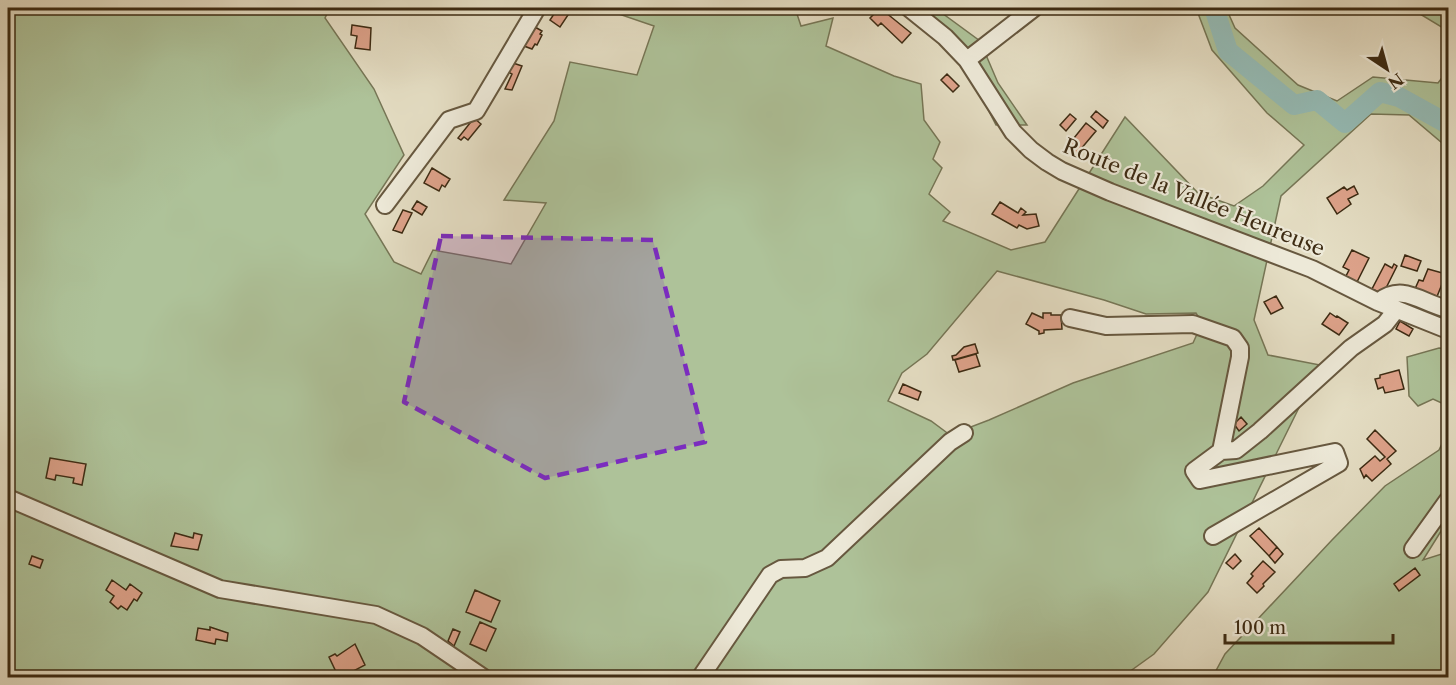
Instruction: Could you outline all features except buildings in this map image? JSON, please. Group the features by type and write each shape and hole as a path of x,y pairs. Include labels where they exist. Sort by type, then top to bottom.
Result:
{"street":[{"path":"385,205 448,120 476,111 537,8"},
{"name":"Route de la Vallée Heureuse","path":"909,8 945,37 968,60 1013,132 1030,150 1062,171 1170,216 1291,260 1396,310 1449,330"},
{"path":"968,60 1034,8"},
{"path":"1378,302 1388,294 1404,292 1435,306 1449,309"},
{"path":"1213,536 1339,463 1335,452 1200,480 1194,471 1221,451 1236,450 1260,432 1351,348 1385,324 1396,310"},
{"path":"1070,318 1106,326 1193,324 1233,338 1240,348 1240,357 1221,451"},
{"path":"700,678 700,674 770,575 781,569 805,568 827,558 950,442 964,433"},
{"path":"8,498 220,589 376,615 422,636 484,678"},
{"path":"1413,549 1449,500"}],"highlighted area":[{"path":"441,236 653,240 705,442 545,478 404,402"}],"green space":[{"path":"8,8 330,8 325,18 374,89 404,155 365,214 394,262 421,274 433,250 511,264 546,203 504,200 554,121 570,62 637,75 654,26 605,8 795,8 801,26 833,18 826,46 894,76 921,84 924,120 940,142 933,159 942,168 929,194 950,212 943,221 1011,250 1045,242 1125,117 1198,193 1234,206 1263,186 1304,145 1267,113 1212,50 1196,8 1226,8 1235,28 1298,85 1337,101 1373,77 1438,83 1448,70 1448,144 1441,142 1409,115 1371,114 1281,196 1254,320 1268,355 1320,365 1208,592 1154,654 1122,677 8,677","holes":["997,271 1104,300 1146,314 1196,313 1202,323 1193,343 1073,383 950,435 931,421 888,401 902,373 927,354"]},
{"path":"898,8 935,8 980,41 998,83 1027,125 996,125 968,70 918,21"},
{"path":"1410,8 1437,8 1448,15 1448,31"},
{"path":"1439,348 1448,349 1448,431 1444,404 1433,399 1418,406 1409,396 1407,357"},
{"path":"1448,431 1448,520 1423,560 1448,552 1448,677 1212,678 1225,654 1332,540 1385,486 1439,450"}],"waterway":[{"path":"1214,8 1228,51 1294,105 1317,100 1345,123 1380,92 1399,97 1448,124"}]}
